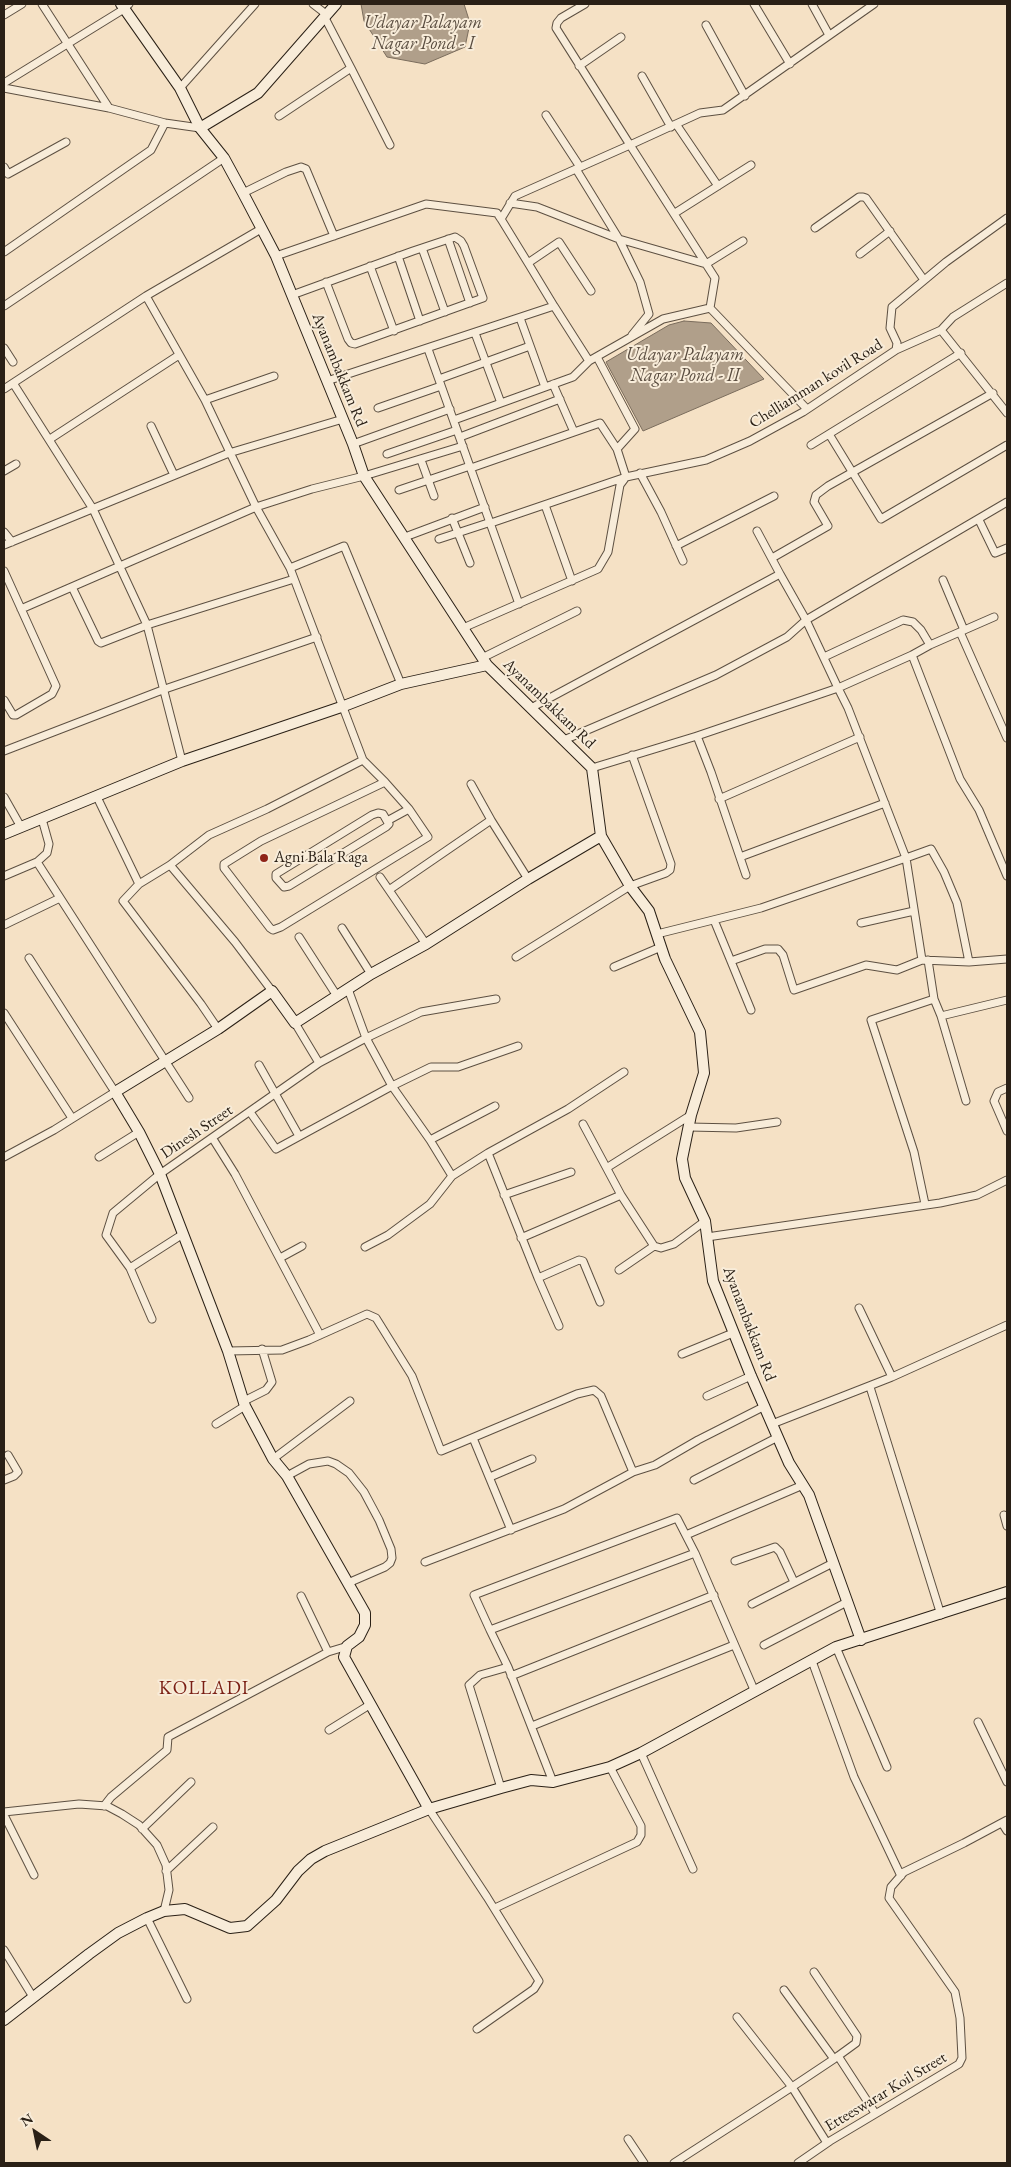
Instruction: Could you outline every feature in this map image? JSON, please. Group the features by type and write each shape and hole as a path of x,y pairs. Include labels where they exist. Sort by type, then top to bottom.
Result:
{"street":[{"path":"4,16 22,4"},
{"path":"42,4 109,108"},
{"path":"180,88 255,4"},
{"path":"314,4 325,15 390,145"},
{"path":"4,88 109,108 166,123 200,128 258,93 336,4"},
{"path":"585,4 561,18 556,28 715,278 710,308"},
{"path":"754,4 790,64"},
{"path":"812,4 829,35"},
{"path":"501,218 515,196 700,113 723,110 874,4"},
{"path":"4,83 124,5"},
{"name":"Ayanambakkam Rd","path":"124,5 180,88 200,128 224,158 244,193 276,256 343,419 364,476 484,661 592,768 601,836 630,886 648,911 661,947 700,1032 704,1073 691,1115 682,1160 685,1178 705,1221 713,1281 751,1376 789,1462 809,1495 860,1640"},
{"path":"706,25 745,96"},
{"path":"579,66 621,37"},
{"path":"280,116 351,68"},
{"path":"642,76 674,126 718,186"},
{"path":"546,114 618,239 640,282 648,314 630,338"},
{"path":"4,252 151,150 166,123"},
{"path":"4,167 8,174 66,142"},
{"path":"4,306 224,158"},
{"path":"675,213 751,165"},
{"path":"244,193 286,172 301,167 306,169 334,236"},
{"path":"814,228 859,197 866,198 924,280"},
{"path":"510,203 537,207 618,239 706,264 743,241"},
{"path":"276,256 426,204 498,213 589,361"},
{"name":"Chelliamman kovil Road","path":"439,539 626,477 706,460 750,441 807,409 896,350 897,344 890,328 892,306 1007,218"},
{"path":"4,389 146,296 261,228"},
{"path":"860,254 890,231"},
{"path":"292,295 326,282 398,256 455,237 461,241 483,298 366,342 352,344 348,339 326,282"},
{"path":"448,239 470,303"},
{"path":"528,263 559,242 590,291"},
{"path":"422,248 445,312"},
{"path":"398,256 420,321"},
{"path":"370,266 394,331"},
{"path":"896,350 940,330 953,317 1007,283"},
{"path":"146,296 205,400 256,507 290,568 363,760 385,782 409,808 428,837 281,927 273,930 270,928 224,868 226,861 261,841 385,782"},
{"path":"327,382 428,350 554,306"},
{"path":"454,420 572,377 589,361 663,319 710,308"},
{"path":"710,308 807,409"},
{"path":"520,318 545,387"},
{"path":"940,330 961,353 1007,413"},
{"path":"475,333 501,403"},
{"path":"378,408 530,346"},
{"path":"4,348 13,362"},
{"path":"428,350 519,604"},
{"path":"811,445 961,353"},
{"path":"50,439 179,354"},
{"path":"597,357 634,429 617,449"},
{"path":"205,400 274,376"},
{"path":"13,383 92,508 147,625 165,688 182,761"},
{"path":"553,384 574,432"},
{"path":"772,558 828,526 814,502 816,495 828,486 993,393"},
{"path":"387,454 459,434 560,399"},
{"path":"353,444 450,409"},
{"path":"4,545 230,454 343,419"},
{"path":"399,490 600,423 617,449 626,477 620,485 608,552 598,569 463,628"},
{"path":"152,426 174,475"},
{"path":"828,434 880,519 1007,445"},
{"path":"21,609 256,507 312,489 421,460 463,446"},
{"path":"421,460 434,496"},
{"path":"4,471 16,464"},
{"path":"640,473 661,512 683,562"},
{"path":"676,546 774,496"},
{"path":"564,740 716,675 787,637 806,620 1007,502"},
{"path":"544,505 572,581"},
{"path":"405,538 485,506"},
{"path":"452,518 470,563"},
{"path":"979,520 995,553 1007,548"},
{"path":"757,531 806,620 848,708 906,858 914,911 934,999 941,1016 966,1101"},
{"path":"4,532 12,542"},
{"path":"290,568 344,546 401,684"},
{"path":"4,571 56,686 52,694 16,715 13,715 4,700"},
{"path":"531,708 780,574"},
{"path":"72,587 99,642 294,579"},
{"path":"943,580 962,631 1007,738"},
{"path":"4,834 182,761 344,706 401,684 484,661 578,611"},
{"path":"592,768 697,736 838,688 994,617"},
{"path":"824,657 903,620 913,622 921,630 930,645"},
{"path":"4,751 165,688 317,637"},
{"path":"912,655 960,779 979,810 1007,876"},
{"path":"697,736 746,875"},
{"path":"720,799 860,737"},
{"path":"516,957 630,886 670,870 671,864 632,755"},
{"path":"218,1029 123,901 140,884 170,865 209,836 363,760"},
{"path":"471,784 528,879"},
{"path":"4,797 21,827"},
{"path":"98,797 140,884"},
{"path":"740,857 885,803"},
{"path":"387,820 409,808"},
{"path":"383,814 387,820 389,824 386,827 289,886 284,887 276,878 276,874 372,815 383,814"},
{"path":"4,876 37,862 47,853 49,844 42,819"},
{"path":"389,890 491,820"},
{"path":"295,1023 371,974 426,944 528,879 601,836"},
{"path":"657,934 761,908 931,849 944,872 957,903 969,962"},
{"path":"37,862 189,1098"},
{"path":"170,865 235,942 295,1023 320,1063"},
{"path":"380,877 426,944"},
{"path":"4,925 60,898"},
{"path":"861,922 914,911"},
{"path":"714,920 751,1010"},
{"path":"342,928 371,974"},
{"path":"299,937 337,996"},
{"path":"614,967 661,947"},
{"path":"731,961 765,949 778,949 783,955 794,990 866,965 898,970 925,960 969,962 1007,959"},
{"path":"29,958 139,1132 160,1174 228,1351 245,1404 273,1459 287,1476 365,1614 365,1625 359,1636 348,1646 328,1652 168,1737 167,1750 104,1806"},
{"path":"348,989 366,1038 392,1086 430,1140 452,1176"},
{"path":"4,1158 166,1062 218,1029 272,991"},
{"name":"Dinesh Street","path":"130,1268 106,1235 113,1213 160,1174 320,1063 366,1038 421,1012 496,999"},
{"path":"926,1204 914,1152 871,1020 934,999"},
{"path":"941,1016 1007,1000"},
{"path":"4,1013 72,1118"},
{"path":"250,1112 276,1149 431,1067 458,1067 518,1046"},
{"path":"259,1065 299,1136"},
{"path":"364,1247 388,1235 430,1204 452,1176 488,1153 560,1114 624,1072"},
{"path":"1007,1088 998,1092 994,1101 1007,1131"},
{"path":"430,1140 494,1106"},
{"path":"608,1168 691,1115"},
{"path":"689,1127 736,1128 777,1122"},
{"path":"583,1124 621,1195 654,1246 661,1248 674,1244 705,1221"},
{"path":"99,1157 139,1132"},
{"path":"213,1139 235,1174 320,1335"},
{"path":"488,1153 521,1238 559,1326"},
{"path":"504,1195 571,1172"},
{"path":"707,1237 977,1195 1007,1180"},
{"path":"521,1238 621,1195"},
{"path":"152,1319 130,1268 183,1234"},
{"path":"280,1258 302,1246"},
{"path":"619,1270 654,1246"},
{"path":"538,1278 579,1260 583,1261 600,1302"},
{"path":"859,1308 892,1378"},
{"path":"228,1351 262,1348 282,1350 367,1314 376,1318 412,1376 441,1451 577,1394 594,1390 601,1396 633,1472"},
{"path":"772,1424 892,1378 1007,1324"},
{"path":"682,1354 733,1333"},
{"path":"216,1424 266,1390 272,1382 262,1348"},
{"path":"707,1396 751,1376"},
{"path":"870,1387 941,1615"},
{"path":"273,1459 350,1401"},
{"path":"425,1562 564,1509 633,1472 655,1465 698,1440 765,1406"},
{"path":"694,1480 778,1437"},
{"path":"473,1438 511,1530"},
{"path":"4,1480 18,1472 8,1455"},
{"path":"490,1477 532,1459"},
{"path":"287,1476 309,1464 328,1461 336,1464 348,1473 364,1492 379,1520 391,1549 392,1558 390,1563 385,1566 348,1584"},
{"path":"686,1535 803,1485"},
{"path":"1004,1515 1007,1526"},
{"path":"553,1782 508,1667 474,1595 677,1518 714,1595 755,1692"},
{"path":"735,1561 775,1547 780,1552 794,1582"},
{"path":"490,1630 695,1554"},
{"path":"752,1604 833,1562"},
{"path":"4,2020 118,1933 147,1918 164,1911 185,1909 230,1928 247,1926 276,1900 298,1871 311,1859 351,1840 429,1810 501,1788 531,1780 553,1782 610,1767 641,1753 836,1648 1007,1592"},
{"path":"511,1676 714,1595"},
{"path":"301,1596 328,1652"},
{"path":"764,1645 847,1602"},
{"path":"532,1726 734,1645"},
{"path":"348,1646 344,1657 429,1810 495,1908 539,1981 534,1989 477,2029"},
{"path":"836,1648 887,1767"},
{"path":"812,1661 854,1777 901,1876"},
{"path":"501,1788 469,1685 480,1675 508,1667"},
{"path":"329,1730 371,1704"},
{"path":"978,1722 1007,1782"},
{"path":"641,1753 693,1869"},
{"path":"495,1908 636,1842 641,1834 641,1826 610,1767"},
{"path":"142,1829 191,1782"},
{"path":"34,1875 4,1814 79,1804 104,1806 122,1814 142,1829 157,1845 166,1871 169,1890 164,1911"},
{"path":"1005,1821 1007,1831"},
{"name":"Etteeswarar Koil Street","path":"798,2163 875,2113 959,2064 962,2058 960,2018 955,1992 889,1898 891,1887 904,1872 1005,1821"},
{"path":"166,1871 213,1827"},
{"path":"147,1918 187,1999"},
{"path":"4,1950 33,1997"},
{"path":"674,2163 836,2058 856,2043 857,2036 814,1972"},
{"path":"784,1990 875,2113"},
{"path":"736,2017 792,2087 828,2143"},
{"path":"628,2139 644,2163"}],"water":[{"name":"Udayar Palayam Nagar Pond - I","path":"361,4 464,4 470,23 465,47 425,64 387,57 364,21"},
{"name":"Udayar Palayam Nagar Pond - II","path":"684,321 711,323 764,379 643,431 606,362 669,325"}],"place":[{"name":"Agni Bala Raga","path":"264,858"}],"district":[{"name":"KOLLADI","path":"204,1689"}]}
